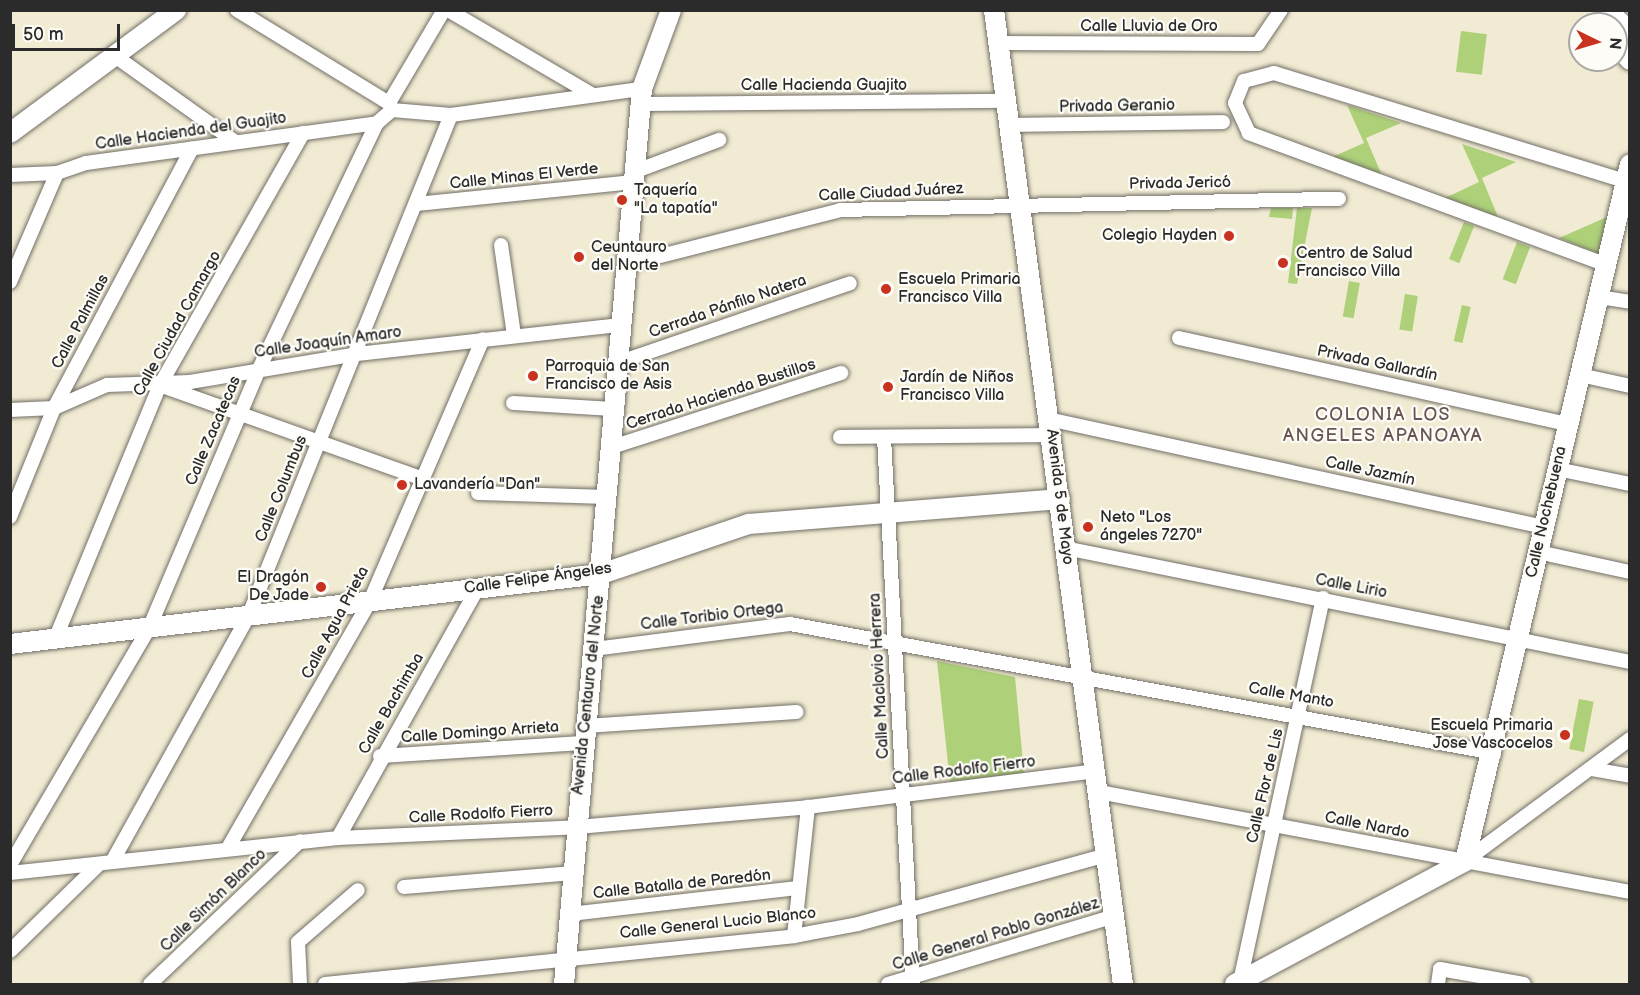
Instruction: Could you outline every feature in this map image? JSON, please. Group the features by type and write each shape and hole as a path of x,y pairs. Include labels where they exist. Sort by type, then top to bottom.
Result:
{"main road":[{"path":"1606,10 1629,32"}],"street":[{"path":"10,133 176,10"},
{"path":"237,10 390,107 451,115 591,94 642,96"},
{"name":"Calle Zacatecas","path":"10,865 150,626 237,416 376,123 390,107 444,10"},
{"path":"448,10 591,94"},
{"name":"Avenida 5 de Mayo","path":"994,10 1012,125 1123,984"},
{"name":"Calle Lluvia de Oro","path":"999,43 1258,44 1281,10"},
{"name":"Avenida Centauro del Norte","path":"564,984 584,735 608,497 620,325 642,96 667,12"},
{"path":"115,56 234,141"},
{"path":"1607,265 1249,133 1235,103 1244,81 1274,73 1627,184"},
{"name":"Calle Hacienda Guajito","path":"642,96 1007,100"},
{"name":"Calle Columbus","path":"112,862 248,617 317,445 357,354 451,115"},
{"name":"Privada Geranio","path":"1012,125 1223,122"},
{"name":"Calle Hacienda del Guajito","path":"10,175 57,173 117,159 376,123"},
{"name":"Calle Ciudad Camargo","path":"56,637 160,385 303,133"},
{"name":"Calle Minas El Verde","path":"416,204 635,177 719,140"},
{"name":"Calle Palmillas","path":"10,517 54,408 192,148"},
{"path":"10,282 57,173"},
{"name":"Calle Nochebuena","path":"1465,861 1494,753 1557,469 1627,184"},
{"name":"Privada Jericó","path":"1022,202 1339,199"},
{"name":"Calle Ciudad Juárez","path":"626,265 812,213 1022,202"},
{"path":"501,245 514,335"},
{"name":"Cerrada Pánfilo Natera","path":"617,363 850,283"},
{"path":"1599,297 1629,302"},
{"name":"Calle Joaquín Amaro","path":"10,410 54,408 107,385 160,385 357,354 620,325"},
{"name":"Privada Gallardín","path":"1179,338 1568,423"},
{"name":"Calle Agua Prieta","path":"228,848 370,601 483,339"},
{"name":"Cerrada Hacienda Bustillos","path":"612,447 841,373"},
{"path":"1580,375 1629,386"},
{"path":"160,385 317,445 423,479"},
{"path":"513,403 614,409"},
{"name":"Calle Jazmín","path":"840,437 884,437 1050,427 1544,527"},
{"name":"Calle Maclovio Herrera","path":"884,437 886,513 904,796 912,981"},
{"path":"1557,469 1629,484"},
{"path":"478,493 608,497"},
{"name":"Calle Felipe Ángeles","path":"10,644 601,574 749,524 1060,499"},
{"name":"Calle Lirio","path":"1065,548 1323,598 1629,662"},
{"path":"1538,552 1629,572"},
{"name":"Calle Bachimba","path":"338,838 380,756 478,588"},
{"name":"Calle Flor de Lis","path":"1238,983 1300,714 1323,598"},
{"name":"Calle Toribio Ortega","path":"594,649 790,624 895,639 1082,677"},
{"name":"Calle Manto","path":"1082,677 1300,714 1494,753"},
{"name":"Calle Domingo Arrieta","path":"380,756 797,712"},
{"path":"1238,983 1465,861 1592,769 1629,739"},
{"path":"1592,769 1629,776"},
{"name":"Calle Rodolfo Fierro","path":"10,873 300,841 577,827 808,807 1096,771"},
{"name":"Calle Nardo","path":"1099,792 1629,892"},
{"path":"794,936 808,807"},
{"name":"Calle Simón Blanco","path":"150,984 300,841"},
{"name":"Calle General Lucio Blanco","path":"325,984 405,980 566,955 794,936 909,910 1106,855"},
{"path":"10,951 98,865"},
{"path":"404,887 573,873"},
{"name":"Calle Batalla de Paredón","path":"570,914 798,888"},
{"path":"300,984 298,942 358,890"},
{"name":"Calle General Pablo González","path":"888,984 912,981 1114,916"},
{"path":"1438,984 1440,969 1524,984"}],"green space":[{"path":"1461,31 1487,34 1482,75 1456,72"},
{"path":"1347,105 1401,123 1366,138 1383,178 1330,158 1364,143"},
{"path":"1462,144 1516,162 1482,178 1498,217 1445,198 1479,182"},
{"path":"1271,208 1293,208 1292,219 1269,217"},
{"path":"1297,208 1312,208 1297,284 1288,283"},
{"path":"1607,217 1599,254 1559,238"},
{"path":"1464,222 1474,226 1459,263 1449,259"},
{"path":"1517,242 1530,247 1516,284 1503,279"},
{"path":"1349,281 1360,283 1354,318 1343,316"},
{"path":"1405,294 1418,296 1412,332 1399,330"},
{"path":"1462,305 1471,307 1462,343 1454,341"},
{"path":"937,661 1015,677 1024,773 950,782"},
{"path":"1579,699 1594,702 1584,752 1569,749"}],"place":[{"name":"Taquería \"La tapatía\"","path":"622,200"},
{"name":"Colegio Hayden","path":"1229,236"},
{"name":"Ceuntauro del Norte","path":"579,257"},
{"name":"Centro de Salud Francisco Villa","path":"1283,263"},
{"name":"Escuela Primaria Francisco Villa","path":"886,289"},
{"name":"Parroquia de San Francisco de Asis","path":"533,376"},
{"name":"Jardín de Niños Francisco Villa","path":"888,387"},
{"name":"Lavandería \"Dan\"","path":"402,485"},
{"name":"Neto \"Los ángeles 7270\"","path":"1088,527"},
{"name":"El Dragón De Jade","path":"321,587"},
{"name":"Escuela Primaria Jose Vascocelos","path":"1565,735"}],"district":[{"name":"COLONIA LOS ANGELES APANOAYA","path":"1383,426"}]}
